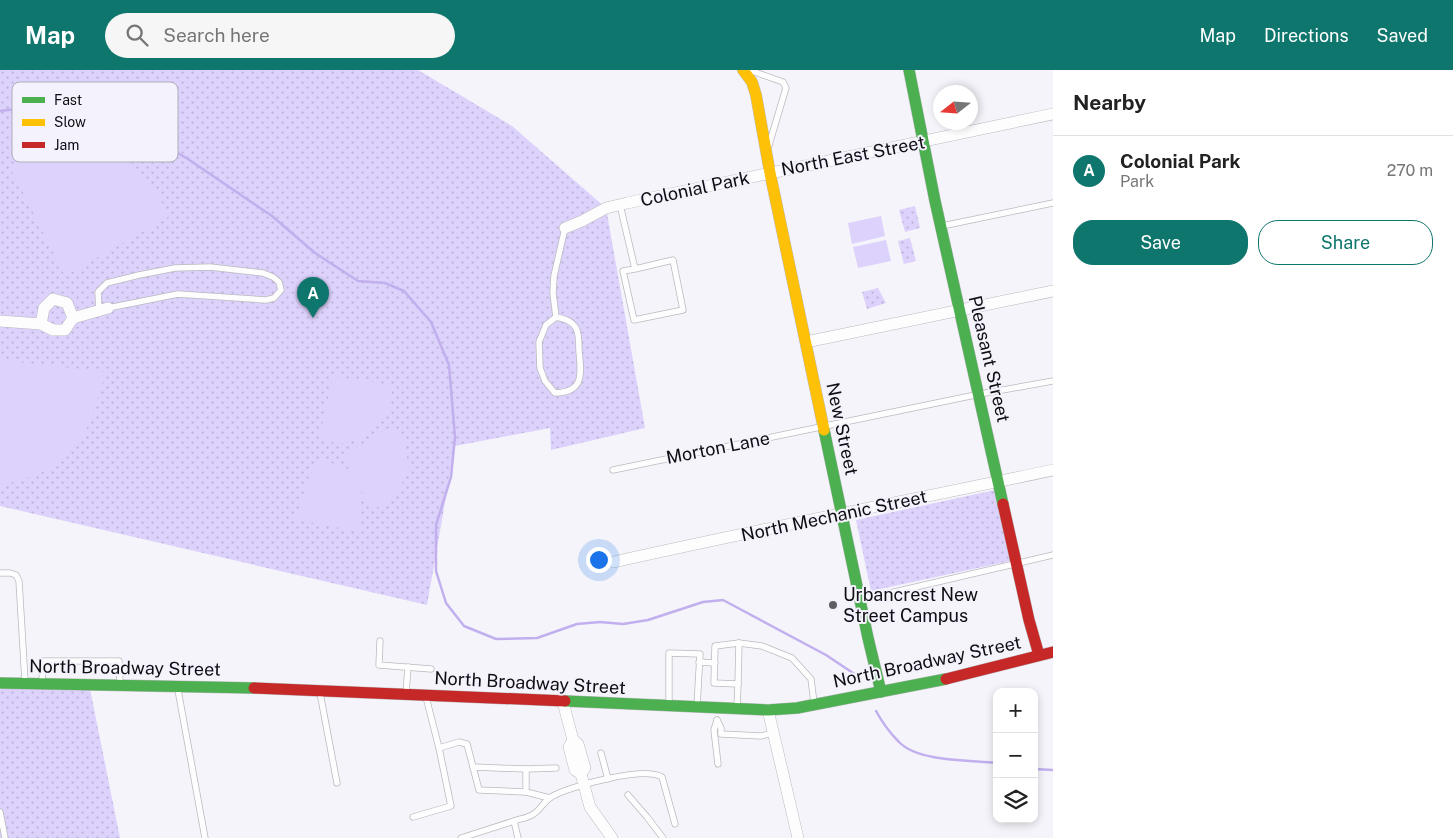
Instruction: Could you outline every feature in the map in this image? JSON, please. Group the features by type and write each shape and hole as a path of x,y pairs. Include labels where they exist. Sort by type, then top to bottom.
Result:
{"street":[{"name":"New Street","path":"743,70 752,82 756,95 766,154 881,692"},
{"name":"Pleasant Street","path":"909,70 941,226 1039,655"},
{"name":"North East Street","path":"770,173 1053,114"},
{"name":"Colonial Park","path":"565,228 606,208 770,173"},
{"path":"806,342 1053,291"},
{"path":"41,324 44,308 53,299 67,303 73,318"},
{"path":"0,321 41,324 53,330 65,330 73,318 104,309"},
{"name":"North Mechanic Street","path":"614,562 1053,470"},
{"name":"North Broadway Street","path":"0,683 319,690 669,706 697,708 718,714 737,709 790,709 814,705 974,673 1053,652"},
{"path":"563,702 573,740 569,747 575,770 582,780 590,807 612,838"},
{"path":"768,710 798,838"}],"lane":[{"path":"749,70 783,82 786,88 766,154"},
{"path":"941,226 1053,203"},
{"path":"620,205 635,269"},
{"path":"556,316 553,293 554,276 565,228"},
{"path":"673,260 683,310 634,320 624,271 635,269 673,260"},
{"path":"210,267 263,273 279,282 281,290 274,298 266,300 178,294 104,309 98,292 107,283 175,268 210,267"},
{"path":"556,316 569,320 577,330 582,376 574,387 565,392 555,393 545,381 540,368 539,342 546,325 556,316"},
{"name":"Morton Lane","path":"613,470 980,394 1053,381"},
{"path":"860,600 1053,555"},
{"path":"0,573 16,575 19,581 25,684"},
{"path":"380,641 379,665 431,669"},
{"path":"737,709 739,643"},
{"path":"738,684 714,683 715,646 739,643 762,646 792,658 811,680 814,705"},
{"path":"669,706 669,653 700,654 697,708"},
{"path":"42,684 43,661 83,660 119,661 120,685"},
{"path":"699,662 714,663"},
{"path":"406,694 408,667"},
{"path":"178,686 205,838"},
{"path":"319,690 337,783"},
{"path":"413,817 451,806 439,748 425,695"},
{"path":"718,714 721,734 761,736 774,733"},
{"path":"718,714 714,730 718,764"},
{"path":"439,748 459,742 467,744 479,790 526,792 550,798"},
{"path":"601,753 608,779"},
{"path":"473,766 526,770 556,768"},
{"path":"526,770 526,792"},
{"path":"461,838 533,815 550,798 582,780 608,779 620,776 657,774 662,777 675,824"},
{"path":"628,795 663,838"},
{"path":"0,812 5,838"},
{"path":"514,821 518,838"}],"shaded area":[{"path":"0,70 418,70 512,126 606,208 645,428 551,450 550,428 455,446 427,605 0,506"},
{"path":"18,162 125,162 149,181 170,216 65,276 9,165"},
{"path":"915,206 920,228 905,232 899,210"},
{"path":"881,216 885,236 852,244 848,223"},
{"path":"910,238 916,261 904,264 898,241"},
{"path":"886,240 891,261 858,268 853,247"},
{"path":"878,288 886,303 867,309 862,292"},
{"path":"0,360 106,372 90,422 74,449 48,470 19,481 0,484"},
{"path":"333,376 393,385 390,406 379,424 364,438 340,444 319,439"},
{"path":"394,425 404,442 409,467 397,495 373,510 359,488 362,516 359,532 295,519 316,460 330,462 344,470 357,484 342,456"},
{"path":"995,490 1010,561 871,591 856,520"},
{"path":"0,683 89,684 120,838 0,838"}],"waterway":[{"path":"0,111 12,109"},
{"path":"178,153 272,216 315,253 358,281 385,283 404,291 431,322 449,365 455,437 451,477 436,525 436,571 446,603 464,626 496,639 537,638 577,624 600,622 623,624 648,620 703,602 723,600 826,655 856,675"},
{"path":"876,711 886,727 908,749 931,757 993,763"},
{"path":"1038,769 1053,770"}],"traffic: fast":[{"path":"909,70 935,201 1003,504"},
{"path":"824,430 881,692"},
{"path":"565,701 768,710 797,708 946,679"},
{"path":"0,683 254,688"}],"traffic: slow":[{"path":"743,70 752,82 756,95 770,173 824,430"}],"traffic: jam":[{"path":"1003,504 1029,620 1039,655"},
{"path":"946,679 1053,652"},
{"path":"254,688 565,701"}],"place":[{"name":"Colonial Park","path":"313,318"},
{"name":"Urbancrest New Street Campus","path":"833,605"}]}
